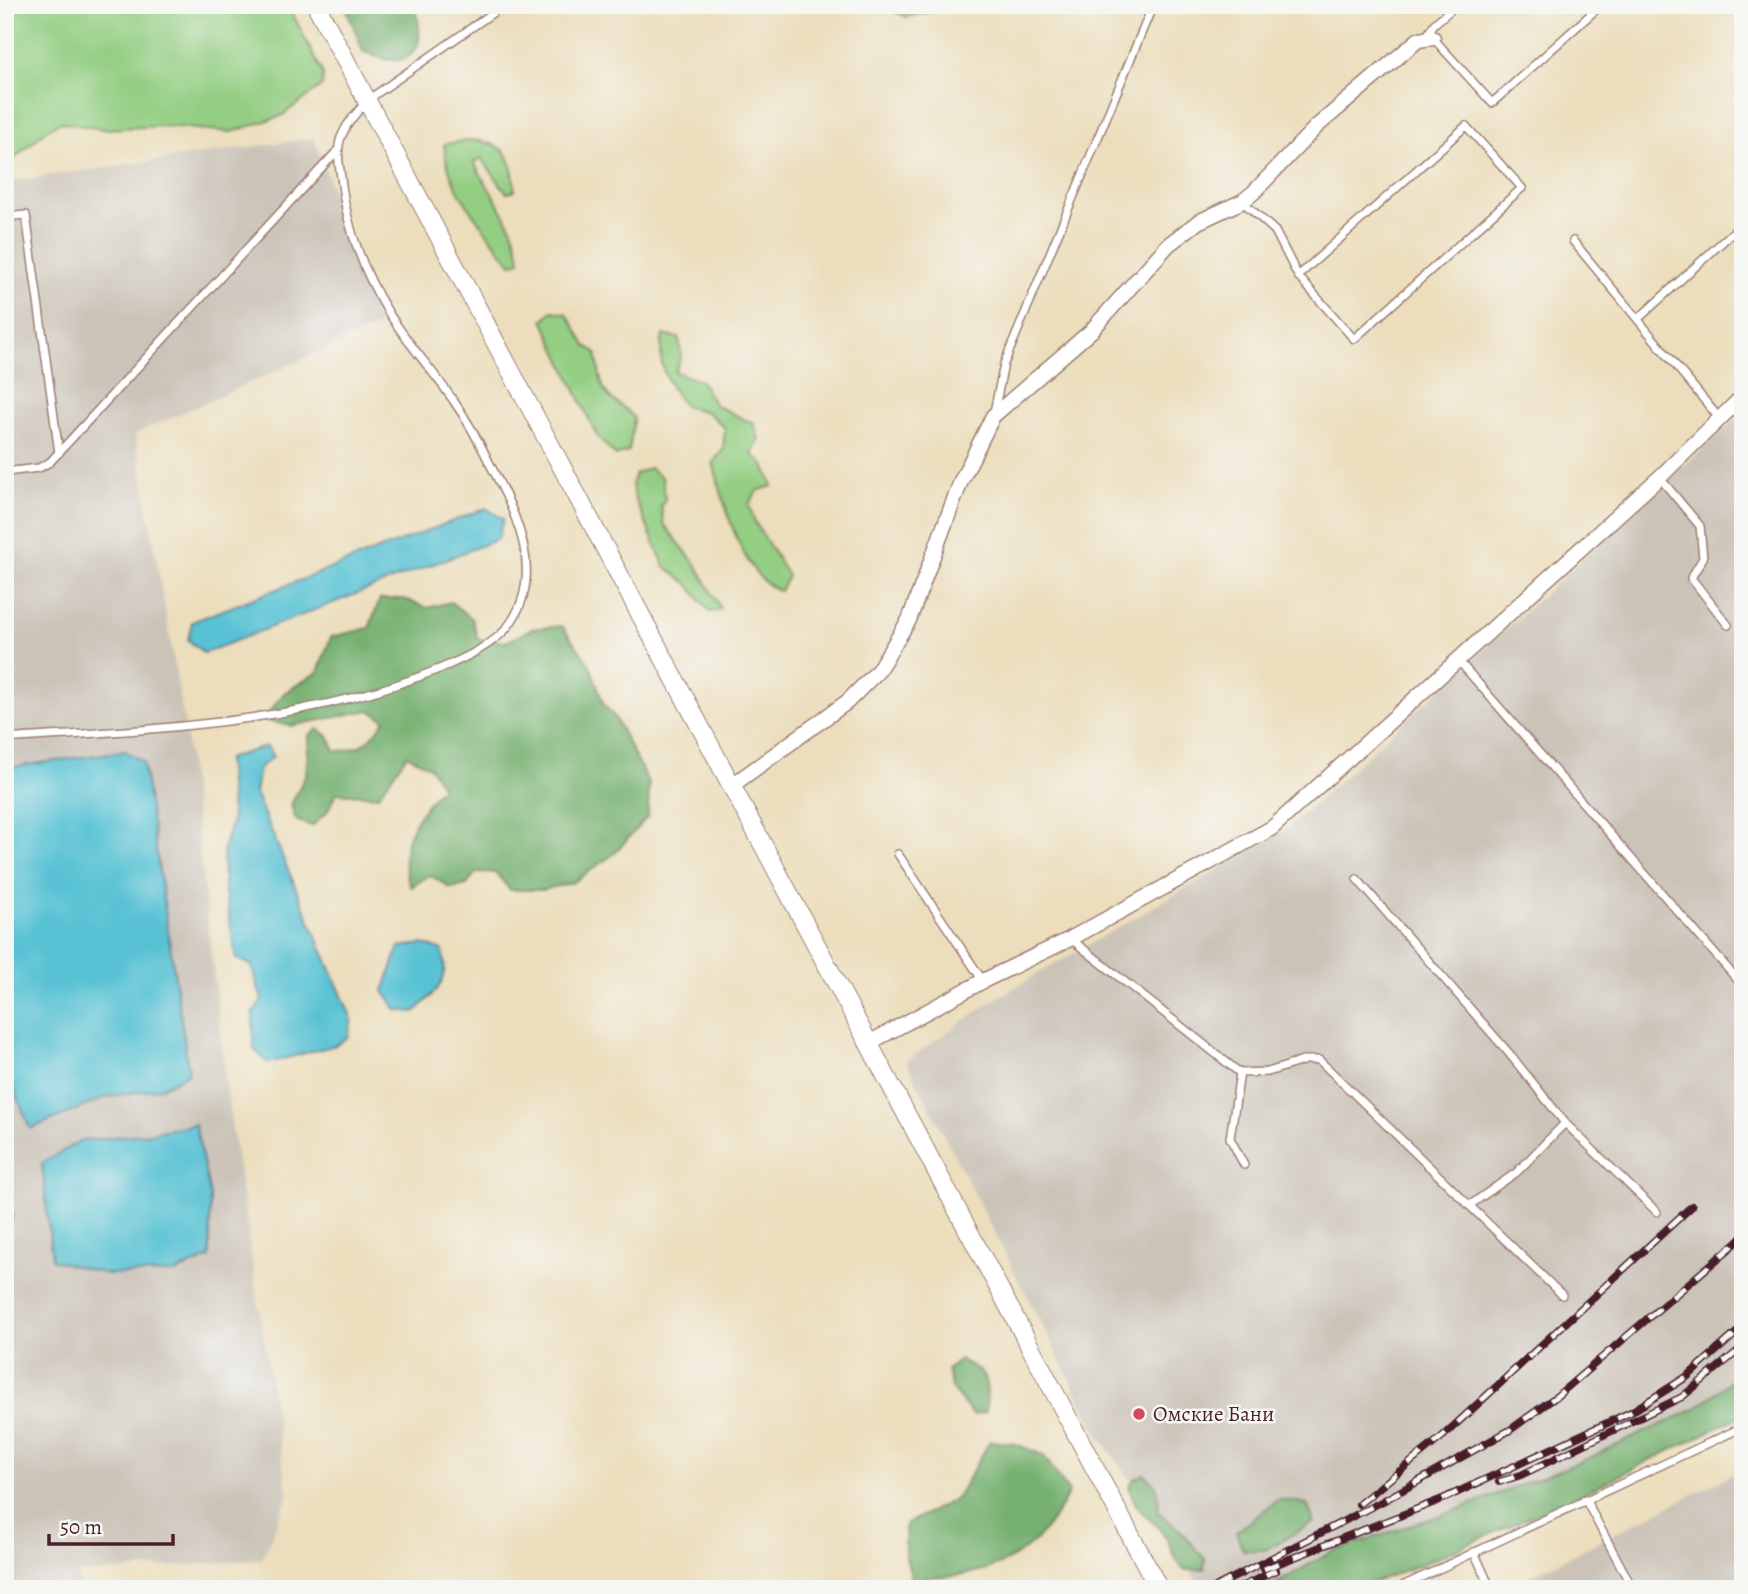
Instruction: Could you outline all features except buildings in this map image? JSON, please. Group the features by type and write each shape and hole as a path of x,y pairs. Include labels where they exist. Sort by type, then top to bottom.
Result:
{"street":[{"path":"316,5 369,99 734,784 867,1044 1159,1589"},
{"path":"734,784 847,702 877,672 909,620 961,481 993,416 1091,331 1168,245 1198,222 1242,201 1316,127 1429,37"},
{"path":"867,1044 983,981 1070,939 1272,828 1660,477 1743,396"}],"lane":[{"path":"5,739 186,726 388,690 463,659 504,631 521,604 527,577 526,549 515,512 454,401 386,309 363,261 345,207 338,150 352,117 369,99 504,5"},
{"path":"993,416 1004,364 1153,5"},
{"path":"1456,5 1434,24 1429,37 1492,103 1601,5"},
{"path":"1242,201 1275,231 1298,276 1354,339 1522,188 1466,126 1298,276"},
{"path":"5,472 39,468 59,453 338,150"},
{"path":"5,218 26,215 59,453"},
{"path":"1637,319 1743,223"},
{"path":"1573,241 1719,418"},
{"path":"1660,477 1700,526 1703,558 1691,578 1728,625"},
{"path":"1457,659 1743,986"},
{"path":"898,854 983,981"},
{"path":"1357,879 1508,1052 1565,1123 1657,1212"},
{"path":"1070,939 1240,1073 1268,1072 1306,1060 1319,1060 1562,1295"},
{"path":"1240,1073 1230,1138 1244,1166"},
{"path":"1470,1205 1517,1172 1565,1123"},
{"path":"1396,1589 1743,1427"},
{"path":"1585,1499 1633,1589"},
{"path":"1474,1552 1492,1589"}],"shaded area":[{"path":"314,138 379,325 135,434 185,726 229,1108 288,1497 262,1559 79,1574 81,1589 5,1589 5,182"},
{"path":"1743,412 1743,1403 1336,1589 1201,1589 1180,1550 1098,1434 906,1061 995,999 1286,830"},
{"path":"1743,1469 1743,1589 1504,1589"}],"green space":[{"path":"5,5 288,5 323,74 322,86 281,116 232,132 164,126 103,129 59,122 5,167"},
{"path":"345,5 414,5 418,22 417,46 403,59 392,60 363,51"},
{"path":"879,5 959,5 907,17"},
{"path":"473,140 494,145 510,160 515,190 507,193 481,158 474,162 514,234 520,261 511,264 468,207 452,176 444,144"},
{"path":"552,311 567,314 586,346 596,352 607,394 634,418 629,451 616,456 597,436 543,320"},
{"path":"663,335 679,338 681,357 675,372 701,381 715,405 754,424 759,440 752,454 764,465 773,486 757,491 749,505 755,522 788,576 780,591 755,571 744,554 728,515 713,462 723,450 725,428 707,412 684,406 678,398 664,373 661,355"},
{"path":"650,468 662,478 665,499 661,507 664,524 697,566 721,609 710,612 687,583 665,567 635,499 632,484 635,474"},
{"path":"380,599 404,599 427,608 451,602 472,619 478,639 506,642 531,629 562,626 590,665 604,705 614,716 649,784 648,816 615,853 574,882 543,890 510,890 496,873 476,872 467,885 450,888 430,875 411,887 404,859 410,833 423,809 442,787 430,767 407,755 378,796 336,793 327,812 312,826 296,820 291,805 306,774 309,735 318,729 328,736 335,751 351,749 370,739 385,720 370,710 291,726 263,720 284,693 318,672 331,637 369,628"},
{"path":"960,1360 977,1369 985,1379 986,1412 973,1415 952,1390 947,1370"},
{"path":"1743,1371 1743,1415 1582,1494 1432,1560 1356,1589 1267,1589 1333,1551 1454,1511 1580,1462 1695,1409"},
{"path":"990,1441 1016,1444 1043,1455 1069,1492 1040,1536 1005,1562 963,1575 911,1577 905,1553 905,1524 956,1499"},
{"path":"1144,1474 1158,1491 1158,1512 1179,1529 1205,1559 1204,1569 1184,1570 1165,1536 1136,1504 1129,1487 1134,1479"},
{"path":"1279,1499 1307,1504 1314,1522 1265,1550 1243,1550 1236,1532"}],"water":[{"path":"486,508 503,519 498,539 204,653 188,640 192,622"},
{"path":"267,746 273,757 259,768 255,793 352,1019 348,1037 336,1045 268,1063 254,1049 253,1014 262,1000 251,965 236,958 224,887 223,850 232,821 227,759"},
{"path":"125,751 143,762 189,1073 161,1088 107,1097 30,1129 5,1065 5,768"},
{"path":"423,944 442,950 445,971 443,978 440,985 415,1012 397,1010 384,991 399,947"},
{"path":"195,1124 210,1195 210,1257 175,1273 107,1274 52,1260 42,1163 80,1141 151,1133"},
{"path":"5,1182 13,1215 5,1243"}],"railway":[{"path":"1359,1504 1443,1436 1692,1206"},
{"path":"1215,1587 1381,1502 1510,1430 1557,1396 1743,1237"},
{"path":"1264,1569 1445,1498 1631,1412 1688,1376 1743,1327"},
{"path":"1499,1482 1521,1475 1682,1397 1743,1347"},
{"path":"1237,1589 1276,1570"}],"place":[{"name":"Омские Бани","path":"1139,1414"}]}
